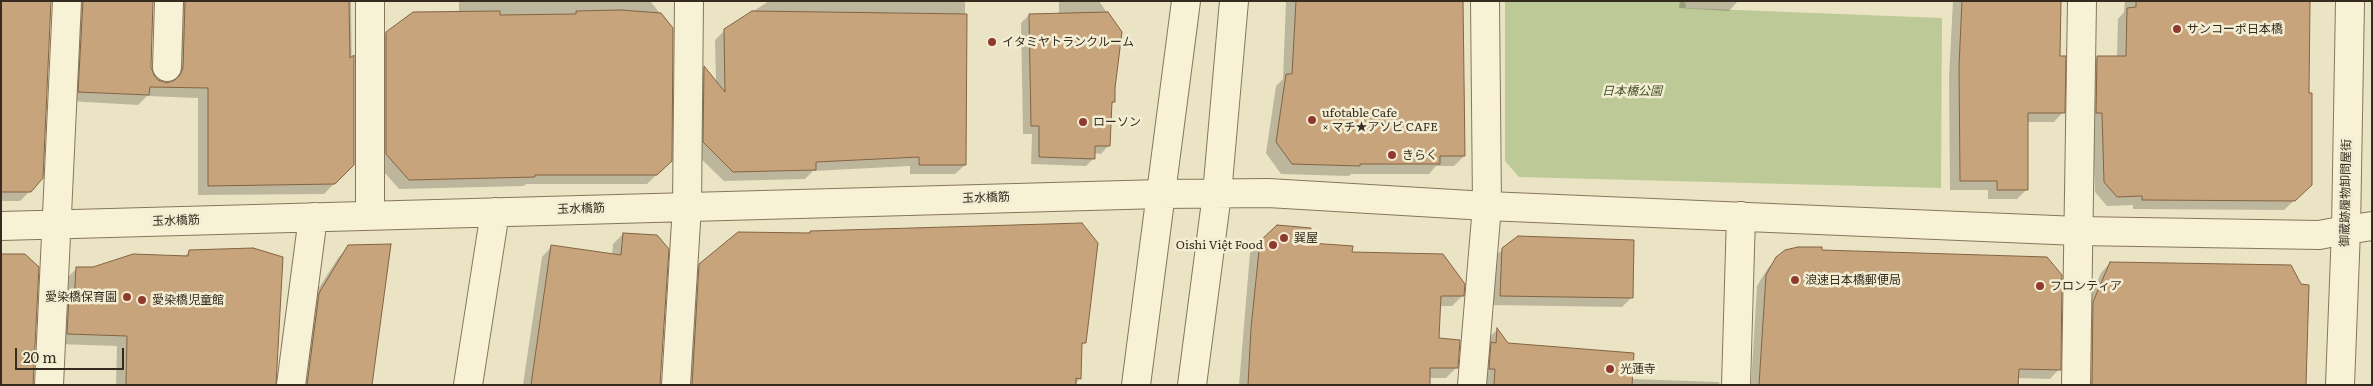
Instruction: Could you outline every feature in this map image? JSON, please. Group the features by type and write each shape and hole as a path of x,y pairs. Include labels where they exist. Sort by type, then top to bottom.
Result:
{"street":[{"path":"49,385 67,1"},
{"path":"167,67 169,1"},
{"path":"370,1 370,216"},
{"path":"676,385 688,206 689,1"},
{"path":"1136,385 1186,1"},
{"path":"1192,385 1217,194 1234,1"},
{"path":"1472,385 1487,206 1485,1"},
{"path":"2076,385 2082,1"},
{"name":"御蔵跡履物卸問屋街","path":"2340,385 2359,228 2350,1"},
{"name":"玉水橋筋","path":"1,226 688,206 1268,193 1487,206 2078,231 2319,235 2359,228"},
{"path":"468,385 495,212"},
{"path":"1736,385 1741,216"},
{"path":"291,385 313,217"}],"green space":[{"name":"日本橋公園","path":"1505,1 1685,1 1686,8 1942,18 1941,188 1519,177 1505,161"}],"building":[{"path":"1,1 51,1 43,178 31,192 1,192"},
{"path":"83,1 153,1 151,67 158,80 167,83 175,80 183,68 185,1 349,1 350,58 354,55 354,165 335,184 208,186 208,88 150,87 149,95 78,92"},
{"path":"1296,1 1463,1 1465,156 1440,156 1440,164 1360,164 1360,166 1292,164 1276,142 1286,74 1292,74"},
{"path":"1962,1 2061,1 2060,56 2066,56 2065,113 2028,113 2028,190 1997,190 1997,181 1960,181 1959,66"},
{"path":"2136,1 2310,1 2309,93 2312,93 2312,185 2295,201 2142,200 2142,196 2117,197 2104,182 2102,113 2096,113 2097,56 2126,56 2127,8 2136,7"},
{"path":"621,10 661,13 673,28 672,161 657,175 535,175 535,177 409,180 386,154 386,32 413,12 500,11 500,15 576,14 576,11"},
{"path":"752,11 967,14 966,165 919,165 919,157 816,162 816,170 733,172 703,142 704,66 725,92 724,29"},
{"path":"1108,12 1122,32 1115,102 1112,102 1110,146 1095,146 1095,159 1039,157 1039,126 1031,126 1029,14"},
{"path":"1082,223 1098,243 1086,343 1082,343 1081,379 1076,378 1076,385 692,385 699,264 738,232 810,233 810,231"},
{"path":"1277,225 1311,228 1310,243 1353,246 1352,252 1443,254 1465,284 1464,296 1441,296 1439,338 1460,340 1458,368 1430,368 1430,385 1248,385 1251,328 1260,241"},
{"path":"623,233 657,235 669,249 660,385 531,385 551,245 621,255"},
{"path":"1518,236 1634,240 1633,298 1500,296 1502,248"},
{"path":"391,244 372,385 307,385 319,293 348,245"},
{"path":"1798,247 1822,247 1822,250 2047,257 2062,275 2061,370 2019,369 2018,385 1759,385 1766,275 1776,257 1785,250"},
{"path":"253,248 283,257 276,385 126,385 127,336 67,334 69,297 74,303 76,267 93,267 133,254 188,256 189,250"},
{"path":"1,254 25,254 39,267 33,385 1,385"},
{"path":"2110,262 2291,265 2301,284 2309,285 2306,385 2092,385 2093,302"},
{"path":"1497,328 1508,343 1634,353 1632,385 1494,385 1495,369 1489,369 1491,342 1496,343"}],"place":[{"name":"サンコーポ日本橋","path":"2177,29"},
{"name":"イタミヤトランクルーム","path":"992,42"},
{"name":"ufotable Cafe × マチ★アソビ CAFE","path":"1312,120"},
{"name":"ローソン","path":"1083,122"},
{"name":"きらく","path":"1392,155"},
{"name":"巽屋","path":"1284,238"},
{"name":"Oishi Việt Food","path":"1273,245"},
{"name":"浪速日本橋郵便局","path":"1795,280"},
{"name":"フロンティア","path":"2040,286"},
{"name":"愛染橋保育園","path":"127,297"},
{"name":"愛染橋児童館","path":"142,300"},
{"name":"光蓮寺","path":"1610,369"}]}
